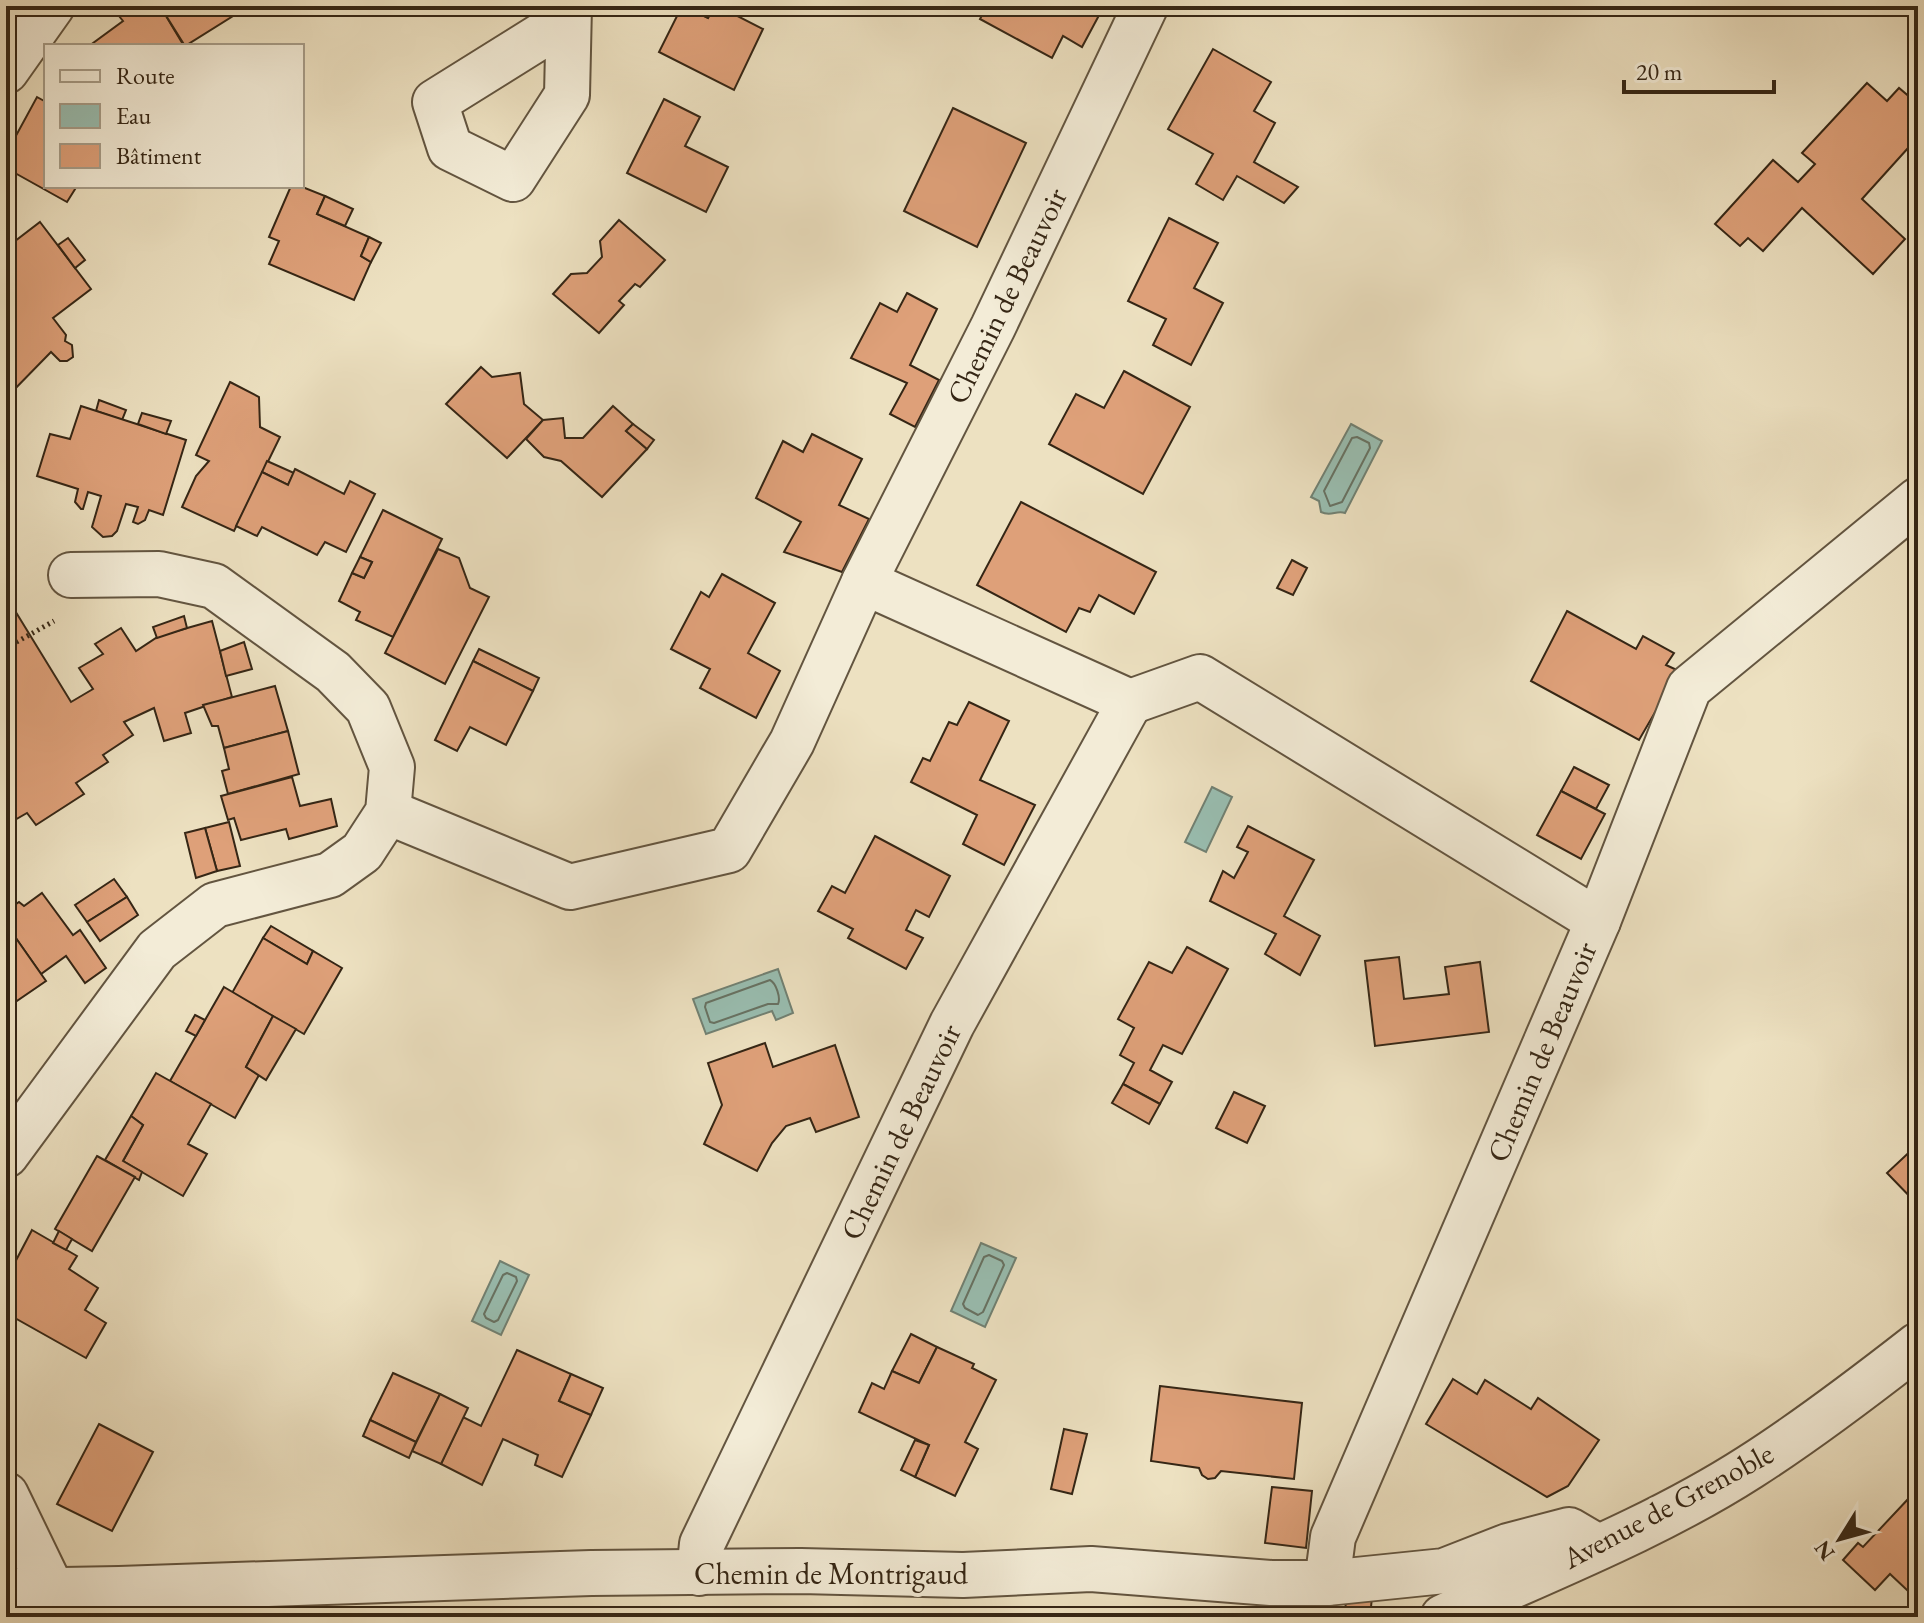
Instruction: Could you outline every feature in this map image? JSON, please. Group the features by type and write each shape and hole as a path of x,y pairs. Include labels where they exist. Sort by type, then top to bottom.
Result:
{"street":[{"path":"6,71 52,6"},
{"name":"Chemin de Beauvoir","path":"388,812 570,887 729,850 792,742 864,582 993,327 1145,7"},
{"name":"Chemin de Beauvoir","path":"1327,1583 1333,1537 1598,921 1689,688 1918,500"},
{"path":"6,1155 157,950 215,905 330,875 362,852 388,812 392,767 368,708 333,672 214,586 159,574 71,575"},
{"path":"864,582 1130,702"},
{"name":"Chemin de Beauvoir","path":"699,1573 702,1544 952,1024 1130,702 1200,677 1598,921"},
{"name":"Avenue de Grenoble","path":"1443,1617 1668,1513 1749,1468 1843,1404 1918,1345"},
{"path":"6,1495 52,1590"},
{"name":"Chemin de Montrigaud","path":"6,1591 453,1576 801,1571 963,1575 1091,1569 1271,1583 1327,1583 1444,1571 1508,1546 1569,1530 1598,1547"}],"green space":[{"path":"1192,1610 1189,1617 6,1617 6,1612"}],"water":[{"path":"1351,424 1382,441 1345,513 1321,512 1319,501 1311,497"},
{"path":"1212,787 1232,797 1206,852 1185,842"},
{"path":"778,969 793,1013 776,1020 772,1011 706,1034 693,999"},
{"path":"981,1243 1016,1258 985,1327 951,1311"},
{"path":"500,1261 529,1275 501,1335 472,1321"}],"building":[{"path":"134,6 160,6 183,44 92,44 123,21 119,16"},
{"path":"160,6 249,6 188,44 184,44"},
{"path":"682,6 708,18 714,6 718,6 763,29 734,90 659,52"},
{"path":"685,6 714,6 708,18"},
{"path":"987,6 1104,6 1082,47 1063,36 1052,58 980,19"},
{"path":"1213,49 1271,82 1254,111 1275,123 1254,162 1298,187 1284,203 1237,176 1223,200 1196,184 1213,154 1168,129"},
{"path":"1867,83 1887,101 1899,88 1918,104 1918,114 1910,122 1918,128 1918,137 1862,199 1905,239 1873,274 1802,208 1763,251 1748,238 1740,246 1715,224 1773,160 1798,182 1815,164 1802,153"},
{"path":"37,97 44,101 44,188 76,188 67,202 6,168 6,154"},
{"path":"664,99 700,117 685,146 728,167 706,212 627,173"},
{"path":"953,108 1026,143 977,247 904,211"},
{"path":"290,188 304,188 325,196 317,214 369,237 361,256 371,262 354,300 269,264 279,241 269,237"},
{"path":"325,196 353,209 345,226 317,214"},
{"path":"1169,218 1218,243 1194,288 1223,303 1191,365 1153,345 1166,319 1128,301"},
{"path":"619,220 665,260 640,287 635,284 619,301 624,305 599,333 553,294 571,274 587,273 602,257 600,241"},
{"path":"40,222 91,289 53,318 66,335 65,341 72,345 73,357 60,361 51,352 6,398 6,279 11,276 6,270 6,248"},
{"path":"369,237 381,243 371,262 361,256"},
{"path":"68,238 85,260 75,268 58,245"},
{"path":"907,293 937,309 910,365 939,380 915,427 890,414 907,383 851,358 880,303 897,312"},
{"path":"481,367 492,377 520,373 524,404 543,420 507,458 446,404"},
{"path":"1124,371 1190,407 1143,494 1049,444 1076,394 1104,408"},
{"path":"230,382 259,397 260,427 280,437 234,531 182,507 196,476 209,461 196,455"},
{"path":"99,400 126,410 122,420 96,411"},
{"path":"81,406 186,440 163,515 149,510 145,520 138,524 133,522 138,507 126,504 117,531 112,536 103,537 92,527 101,496 88,492 81,509 75,502 78,489 37,476 50,434 70,439"},
{"path":"613,406 633,424 626,431 647,449 602,497 561,461 544,457 526,439 543,420 563,418 565,438 583,438"},
{"path":"142,413 171,421 166,434 138,424"},
{"path":"633,424 654,440 647,449 626,431"},
{"path":"812,434 862,459 839,505 869,519 842,572 784,552 801,522 756,498 783,441 803,452"},
{"path":"267,461 294,473 288,485 262,472"},
{"path":"295,469 344,494 350,481 375,494 346,552 325,542 317,555 262,527 257,536 236,526 262,472 288,485"},
{"path":"1021,502 1156,572 1134,614 1099,595 1090,612 1079,608 1066,632 977,585"},
{"path":"383,510 442,539 393,637 356,620 360,612 339,601 352,573 364,578 372,562 360,557"},
{"path":"438,549 459,558 470,588 489,597 445,684 385,653"},
{"path":"360,557 372,562 364,578 352,573"},
{"path":"1292,560 1307,568 1293,595 1277,588"},
{"path":"722,574 775,603 748,653 780,671 756,718 700,688 710,669 671,649 701,592 709,597"},
{"path":"6,596 71,702 93,689 79,668 103,654 95,644 121,628 136,651 159,636 212,621 232,697 185,713 191,733 164,741 154,708 124,722 133,735 103,755 108,762 76,783 84,794 36,825 27,813 6,825"},
{"path":"1567,611 1636,649 1643,636 1674,653 1666,665 1679,671 1639,740 1531,681"},
{"path":"184,616 187,628 157,638 153,627"},
{"path":"244,642 252,669 226,676 220,651"},
{"path":"479,649 539,678 533,691 473,661"},
{"path":"473,661 533,691 506,745 470,727 457,751 435,740"},
{"path":"275,686 288,731 224,748 218,726 212,726 203,705"},
{"path":"969,702 1009,721 980,780 1035,805 1004,865 963,844 977,815 911,782 923,758 930,761 949,722 957,725"},
{"path":"288,731 299,774 228,794 222,771 229,769 224,748"},
{"path":"1574,767 1609,785 1596,809 1561,791"},
{"path":"292,777 300,806 331,799 337,826 289,839 286,829 241,840 234,818 228,820 221,796"},
{"path":"1561,791 1605,814 1581,859 1537,835"},
{"path":"229,822 240,866 217,871 205,828"},
{"path":"1248,826 1314,860 1284,916 1320,936 1300,975 1265,954 1276,934 1210,901 1223,871 1234,878 1248,852 1237,847"},
{"path":"205,828 217,871 196,878 185,833"},
{"path":"875,836 950,876 929,917 916,910 906,930 923,938 906,969 848,938 853,929 818,911 832,886 845,893"},
{"path":"114,879 127,897 87,922 75,905"},
{"path":"42,893 73,935 80,930 106,968 85,983 66,956 41,974 6,924 6,911 19,902 24,906"},
{"path":"127,897 138,915 100,941 87,922"},
{"path":"6,924 46,981 8,1007 6,1003"},
{"path":"271,926 313,951 307,964 263,938"},
{"path":"263,938 307,964 313,951 342,968 304,1034 232,993"},
{"path":"1187,947 1228,969 1182,1054 1163,1045 1150,1070 1172,1082 1160,1104 1123,1084 1134,1063 1120,1055 1134,1028 1118,1019 1149,962 1172,973"},
{"path":"1399,957 1404,999 1449,994 1445,967 1480,962 1489,1032 1375,1046 1365,961"},
{"path":"224,987 273,1016 246,1067 259,1075 235,1118 170,1081"},
{"path":"195,1015 205,1020 196,1036 186,1031"},
{"path":"273,1016 296,1029 266,1080 246,1067"},
{"path":"765,1043 773,1067 835,1045 859,1117 816,1132 810,1118 786,1126 772,1143 757,1171 704,1144 722,1105 708,1063"},
{"path":"156,1073 211,1104 188,1144 207,1154 183,1196 123,1161 143,1125 131,1116"},
{"path":"1123,1084 1160,1104 1149,1124 1112,1103"},
{"path":"1234,1092 1265,1106 1247,1143 1216,1128"},
{"path":"131,1116 143,1125 123,1161 142,1172 139,1180 105,1160"},
{"path":"1918,1144 1918,1205 1887,1173"},
{"path":"97,1156 135,1177 92,1251 55,1229"},
{"path":"32,1230 77,1256 69,1269 98,1288 85,1310 106,1323 86,1358 13,1317 6,1326 6,1262 13,1266"},
{"path":"59,1231 72,1239 66,1250 53,1243"},
{"path":"911,1334 937,1347 919,1383 892,1371"},
{"path":"937,1347 974,1364 972,1368 996,1380 965,1442 978,1449 955,1496 915,1477 929,1445 859,1412 872,1383 884,1389 892,1371 919,1383"},
{"path":"517,1350 571,1374 559,1401 591,1415 562,1477 535,1465 538,1455 503,1439 482,1485 441,1464 463,1417 481,1426"},
{"path":"393,1373 440,1394 416,1442 370,1420"},
{"path":"571,1374 603,1388 591,1415 559,1401"},
{"path":"1453,1379 1477,1394 1485,1380 1531,1409 1538,1398 1599,1440 1568,1486 1547,1497 1426,1424"},
{"path":"1160,1386 1302,1403 1294,1479 1221,1471 1215,1478 1208,1479 1199,1468 1151,1461"},
{"path":"440,1394 468,1408 441,1464 412,1451"},
{"path":"370,1420 416,1442 409,1458 363,1436"},
{"path":"99,1424 153,1452 112,1531 57,1504"},
{"path":"1064,1429 1087,1434 1072,1494 1051,1489"},
{"path":"915,1440 929,1445 915,1477 901,1470"},
{"path":"1272,1487 1312,1491 1306,1548 1265,1543"},
{"path":"1910,1497 1918,1504 1918,1583 1908,1591 1890,1574 1875,1590 1843,1560 1858,1543 1863,1547"},
{"path":"1346,1597 1372,1597 1370,1617 1345,1617"}]}
